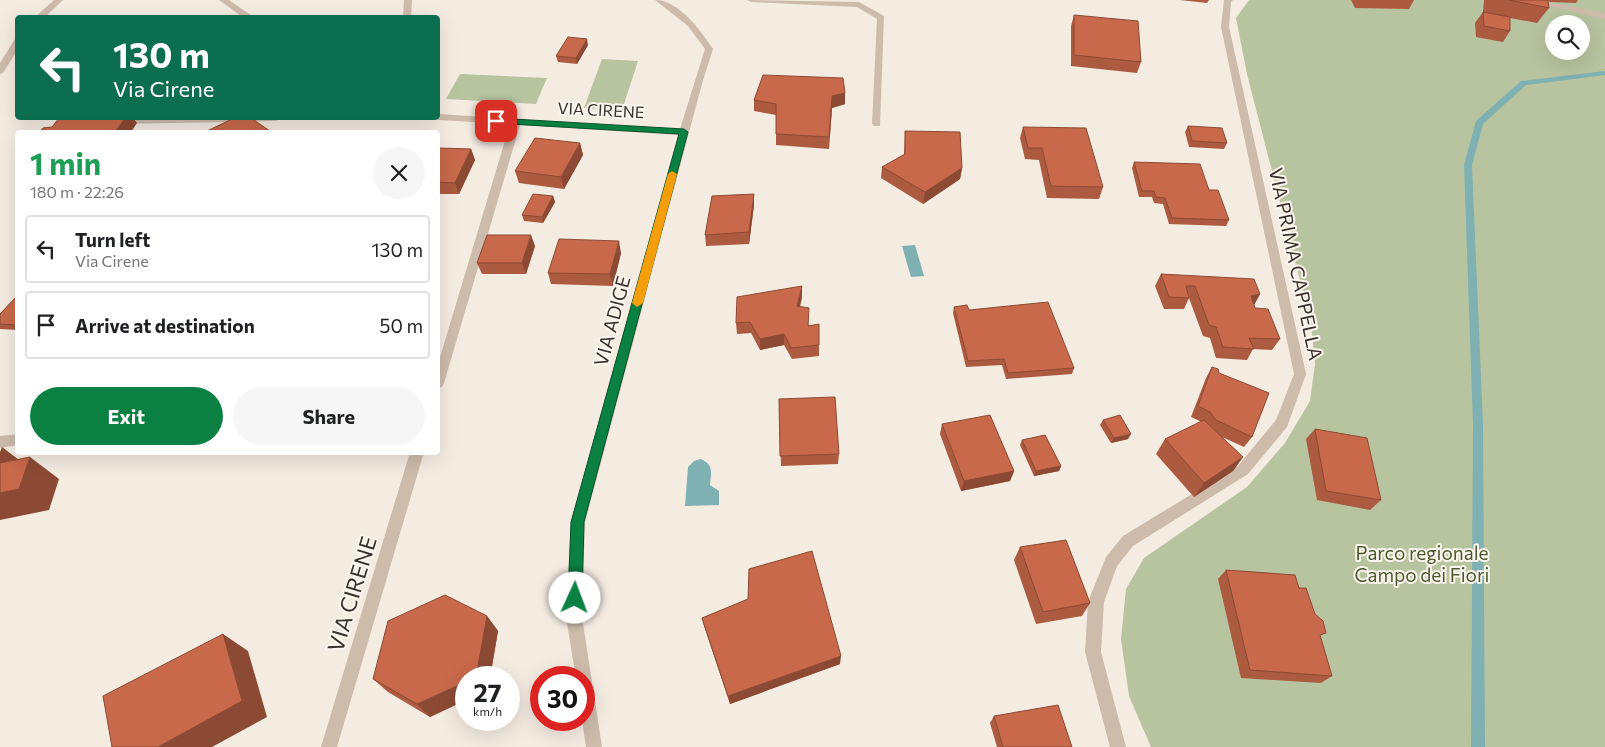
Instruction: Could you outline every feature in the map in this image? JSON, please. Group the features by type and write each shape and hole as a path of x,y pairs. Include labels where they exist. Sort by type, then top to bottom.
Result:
{"street":[{"path":"42,15 59,0"},
{"path":"223,0 246,15"},
{"path":"407,15 408,0"},
{"name":"VIA ADIGE","path":"582,666 574,617 578,522 684,132 709,49 691,24 659,0"},
{"path":"751,0 859,5 881,18 877,124"},
{"name":"VIA PRIMA CAPPELLA","path":"1118,747 1093,652 1096,602 1111,562 1128,541 1243,470 1282,423 1300,374 1225,27 1227,1 1229,0"},
{"path":"1527,0 1605,16"},
{"path":"0,71 15,47"},
{"name":"VIA CIRENE","path":"440,117 684,132"},
{"path":"110,121 165,120"},
{"path":"440,376 516,122"},
{"path":"0,442 15,440"},
{"name":"VIA CIRENE","path":"329,747 416,455"},
{"name":"VIA ADIGE","path":"592,731 594,747"}],"green space":[{"name":"Parco regionale Campo dei Fiori","path":"1249,0 1605,0 1605,747 1151,747 1129,696 1121,639 1126,589 1144,558 1247,487 1285,443 1310,401 1315,364 1311,323 1247,74 1236,18"},
{"path":"602,59 638,61 622,110 584,108"},
{"path":"460,74 547,78 536,104 446,99"}],"water":[{"path":"915,245 924,276 911,277 902,246"},
{"path":"701,459 710,467 710,485 719,491 719,505 685,506 688,467 694,461"}],"building":[{"path":"1509,0 1548,0 1549,8"},
{"path":"1483,12 1510,17 1510,31 1484,26"},
{"path":"1074,15 1138,21 1141,62 1074,55"},
{"path":"568,37 587,39 576,58 556,56"},
{"path":"763,75 843,78 845,93 832,96 829,137 776,134 776,104 754,100"},
{"path":"57,120 124,120 116,130 41,130 52,127"},
{"path":"230,120 254,120 269,130 209,130"},
{"path":"1188,126 1222,128 1227,143 1192,141"},
{"path":"1023,127 1086,128 1103,187 1051,186 1042,148 1028,148"},
{"path":"905,131 960,132 962,168 925,192 882,167 905,154"},
{"path":"535,138 580,143 561,177 515,171"},
{"path":"440,148 471,149 455,183 440,182"},
{"path":"1134,162 1200,164 1209,190 1218,190 1229,220 1172,218 1165,198 1156,197 1154,191 1142,191"},
{"path":"533,194 553,196 542,217 522,215"},
{"path":"754,194 749,232 705,235 712,196"},
{"path":"487,235 531,235 522,263 477,263"},
{"path":"559,239 619,241 610,274 548,273"},
{"path":"1161,274 1254,279 1260,294 1251,296 1255,308 1268,309 1280,339 1249,338 1254,349 1223,347 1216,327 1209,325 1195,286 1186,286 1189,298 1169,297"},
{"path":"802,286 797,306 809,308 808,326 819,324 819,345 791,348 784,334 760,339 750,322 736,323 737,297"},
{"path":"15,298 15,325 0,324 0,314"},
{"path":"1048,302 1074,368 1008,373 1004,359 968,361 954,307 967,305 969,310"},
{"path":"1212,367 1218,369 1219,373 1269,393 1252,437 1216,420 1210,412 1198,406"},
{"path":"835,397 839,454 780,456 779,399"},
{"path":"990,415 1014,471 964,481 942,424"},
{"path":"1120,415 1131,434 1114,438 1103,420"},
{"path":"1204,420 1243,457 1204,483 1165,439"},
{"path":"1315,429 1367,438 1381,500 1326,491"},
{"path":"1045,435 1061,466 1036,471 1022,440"},
{"path":"30,457 19,489 0,493 0,463"},
{"path":"1066,540 1090,603 1043,612 1020,547"},
{"path":"812,551 841,656 728,696 702,618 748,599 749,569"},
{"path":"1226,570 1295,575 1299,588 1306,588 1315,614 1323,621 1326,633 1320,635 1332,676 1250,670"},
{"path":"445,595 487,616 478,666 455,666 455,687 417,704 373,679 388,621"},
{"path":"223,634 242,701 158,747 112,747 103,696"},
{"path":"1058,705 1072,747 1003,747 994,716"}],"waterway":[{"path":"1478,747 1478,425 1468,165 1479,123 1524,83 1605,73"}],"slow traffic":[{"path":"637,303 672,174"}],"route":[{"path":"496,121 684,132 578,522 575,598"}]}
